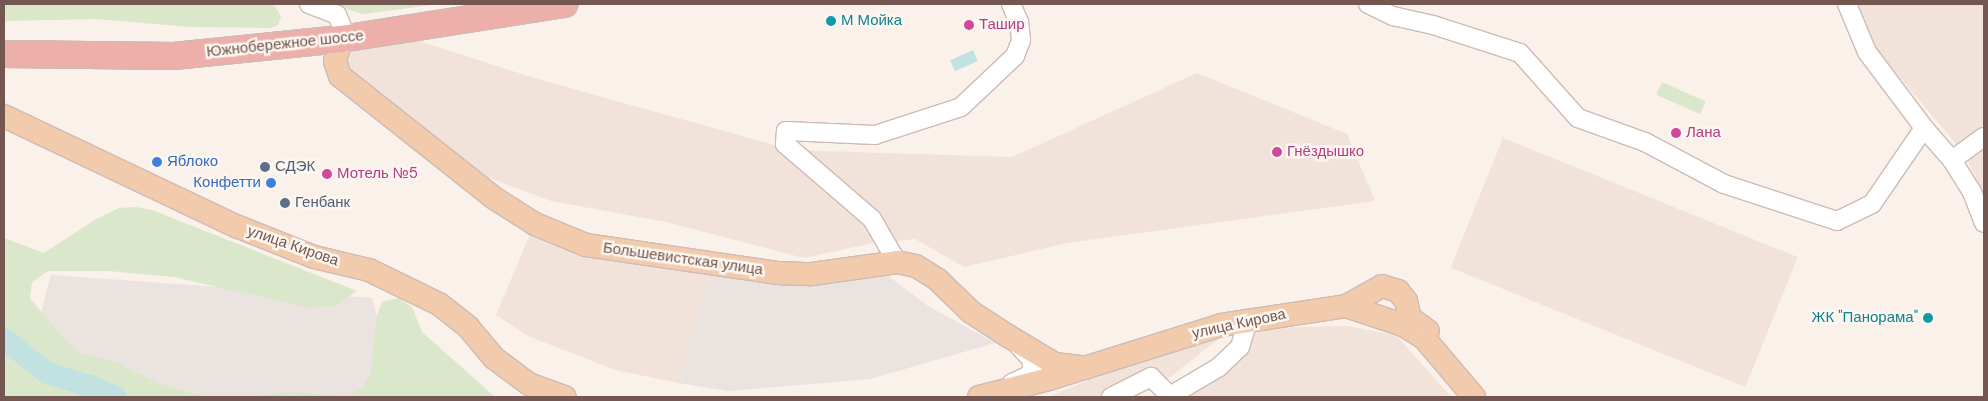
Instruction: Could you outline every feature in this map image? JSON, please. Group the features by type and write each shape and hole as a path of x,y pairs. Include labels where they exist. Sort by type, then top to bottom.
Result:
{"highway":[{"name":"Южнобережное шоссе","path":"4,46 187,48 508,4"},
{"name":"Южнобережное шоссе","path":"4,54 174,56 340,28 564,4"}],"main road":[{"name":"Большевистская улица","path":"340,28 335,61 340,76 494,198 534,224 577,242 777,273 812,274 897,262 916,266 938,280 971,312 1008,336 1055,364 1086,368"},
{"name":"улица Кирова","path":"4,116 236,226 314,257 370,270 439,304 468,327 494,358 529,384 565,397"},
{"path":"1346,306 1382,286 1398,291 1406,301 1407,321 1428,331 1484,397"},
{"name":"улица Кирова","path":"980,396 1086,368 1202,330 1346,306 1407,321 1424,338 1474,397"}],"street":[{"path":"309,4 340,28"},
{"path":"897,262 872,219 786,144 786,131 875,135 961,107 1015,56 1021,40 1019,22 1011,4"},
{"path":"1368,4 1393,16 1433,25 1520,52 1578,118 1645,142 1724,184 1837,221 1872,204 1924,128"},
{"path":"1847,4 1867,52 1924,128 1952,160 1972,192 1984,223"},
{"path":"1952,160 1984,138"},
{"path":"1112,397 1151,377 1170,396 1218,367 1240,346 1248,321"},
{"path":"980,396 1028,376 1033,368 1031,359 1008,336"}],"shaded area":[{"path":"1854,4 1984,4 1984,195 1964,153 1872,45"},
{"path":"407,37 531,77 792,150 1012,157 1197,73 1347,134 1375,201 1067,243 964,267 915,239 869,244 804,258 666,222 551,201 479,174 352,81 345,60 348,51"},
{"path":"1503,138 1798,257 1745,387 1451,268"},
{"path":"530,234 711,270 679,383 615,370 528,336 496,315"},
{"path":"711,270 799,281 887,275 928,306 995,343 870,379 728,391 679,383"},
{"path":"51,275 372,298 398,397 162,397 36,331"},
{"path":"1348,326 1397,336 1451,397 1187,397 1231,370 1258,328"},
{"path":"1224,335 1170,377 1123,397 1048,397 1171,346"}],"green space":[{"path":"4,4 274,4 281,17 278,25 270,28 189,27 97,19 4,21"},
{"path":"331,4 439,4 363,14"},
{"path":"1662,82 1706,102 1700,114 1656,95"},
{"path":"136,207 152,210 357,291 335,306 309,308 174,277 108,271 48,271 32,282 30,298 69,345 84,354 117,363 163,385 207,397 4,397 4,238 44,253 96,219 119,208"},
{"path":"398,298 412,307 422,332 495,397 249,397 288,392 346,396 362,388 371,373 376,318 382,302"}],"water":[{"path":"973,50 978,61 955,71 950,60"}],"waterway":[{"path":"4,339 47,373 90,386 116,397"}],"place":[{"name":"М Мойка","path":"831,21"},
{"name":"Ташир","path":"969,25"},
{"name":"Лана","path":"1676,133"},
{"name":"Гнёздышко","path":"1277,152"},
{"name":"Яблоко","path":"157,162"},
{"name":"СДЭК","path":"265,167"},
{"name":"Мотель №5","path":"327,174"},
{"name":"Конфетти","path":"271,183"},
{"name":"Генбанк","path":"285,203"},
{"name":"ЖК \"Панорама\"","path":"1928,318"}]}
